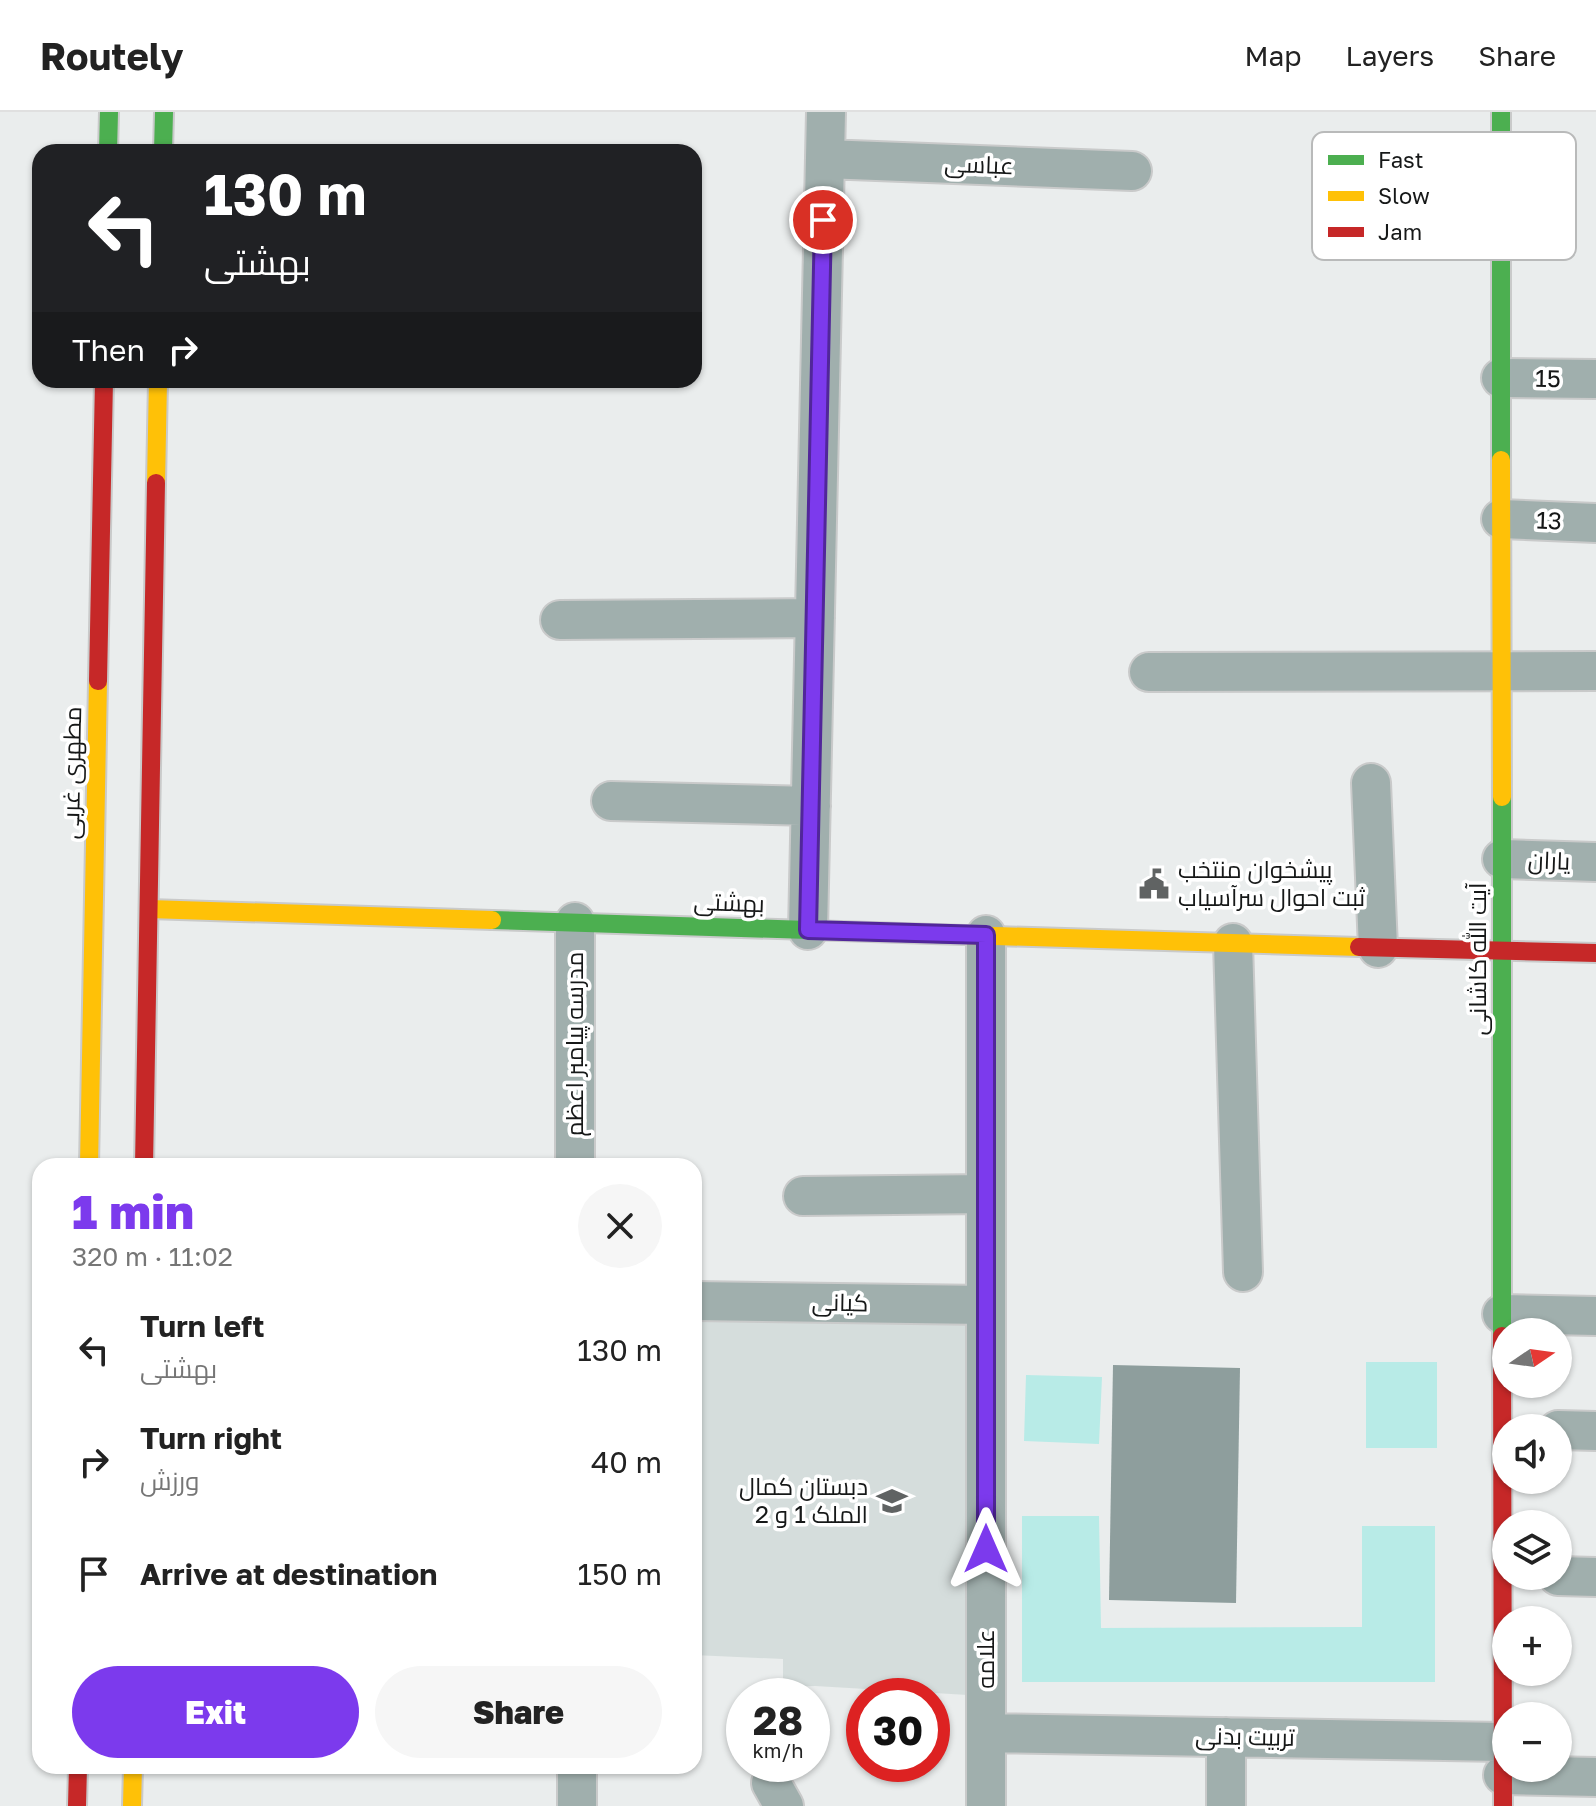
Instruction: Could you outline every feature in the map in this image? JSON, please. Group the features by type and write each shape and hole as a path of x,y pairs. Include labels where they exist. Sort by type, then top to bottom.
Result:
{"street":[{"path":"108,144 109,112"},
{"path":"163,144 164,112"},
{"path":"808,930 826,112"},
{"name":"عباسی","path":"825,159 1132,171"},
{"name":"آیت الله کاشانی","path":"1501,260 1505,1414"},
{"name":"15","path":"1501,378 1596,379"},
{"name":"مطهری غربی","path":"89,1158 104,388"},
{"path":"144,1158 158,388"},
{"name":"13","path":"1501,519 1596,523"},
{"path":"560,620 815,618"},
{"path":"1149,672 1596,671"},
{"path":"1371,783 1378,948"},
{"path":"611,801 811,806"},
{"name":"یاران","path":"1502,859 1596,862"},
{"name":"بهشتی","path":"149,909 1596,953"},
{"name":"مدرسه پیامبر اعظم","path":"575,922 575,1158"},
{"name":"علامه","path":"986,935 986,1806"},
{"path":"1233,943 1243,1272"},
{"path":"803,1196 986,1194"},
{"name":"کیانی","path":"702,1301 986,1305"},
{"path":"1502,1314 1596,1316"},
{"path":"1572,1430 1596,1431"},
{"path":"1572,1576 1596,1577"},
{"name":"آیت الله کاشانی","path":"1503,1702 1504,1590"},
{"name":"تربیت بدنی","path":"986,1733 1226,1737 1492,1773"},
{"path":"1226,1737 1226,1806"},
{"path":"77,1806 78,1774"},
{"path":"132,1806 133,1774"},
{"path":"577,1774 577,1806"},
{"name":"تربیت بدنی","path":"1572,1776 1596,1777"}],"shaded area":[{"name":"دبستان کمال الملک 1 و 2","path":"702,1310 975,1315 968,1695 950,1694 950,1678 846,1678 846,1688 830,1687 830,1678 783,1678 783,1659 702,1655"},
{"path":"1366,1362 1437,1362 1437,1448 1366,1448"},
{"path":"1026,1375 1102,1377 1099,1444 1024,1441"},
{"path":"1022,1516 1099,1516 1101,1628 1362,1627 1362,1526 1435,1526 1435,1682 1022,1682"}],"building":[{"path":"1113,1365 1240,1368 1236,1603 1109,1600"}],"traffic: fast":[{"path":"108,144 109,112"},
{"path":"163,144 164,112"},
{"path":"1501,112 1501,132"},
{"path":"1501,260 1501,460"},
{"path":"1502,797 1502,1318"},
{"path":"492,920 964,935"}],"traffic: slow":[{"path":"156,483 158,388"},
{"path":"1501,460 1502,797"},
{"path":"89,1158 98,681"},
{"path":"149,909 492,920"},
{"path":"964,935 1359,947"},
{"path":"132,1806 133,1774"}],"traffic: jam":[{"path":"98,681 104,388"},
{"path":"144,1158 156,483"},
{"path":"1359,947 1596,953"},
{"path":"1502,1398 1503,1806"},
{"path":"77,1806 78,1774"}],"place":[{"name":"پیشخوان منتخب ثبت احوال سرآسیاب","path":"1154,884"},
{"name":"دبستان کمال الملک 1 و 2","path":"892,1501"}],"route":[{"path":"823,220 808,930 986,935 986,1549"}]}
